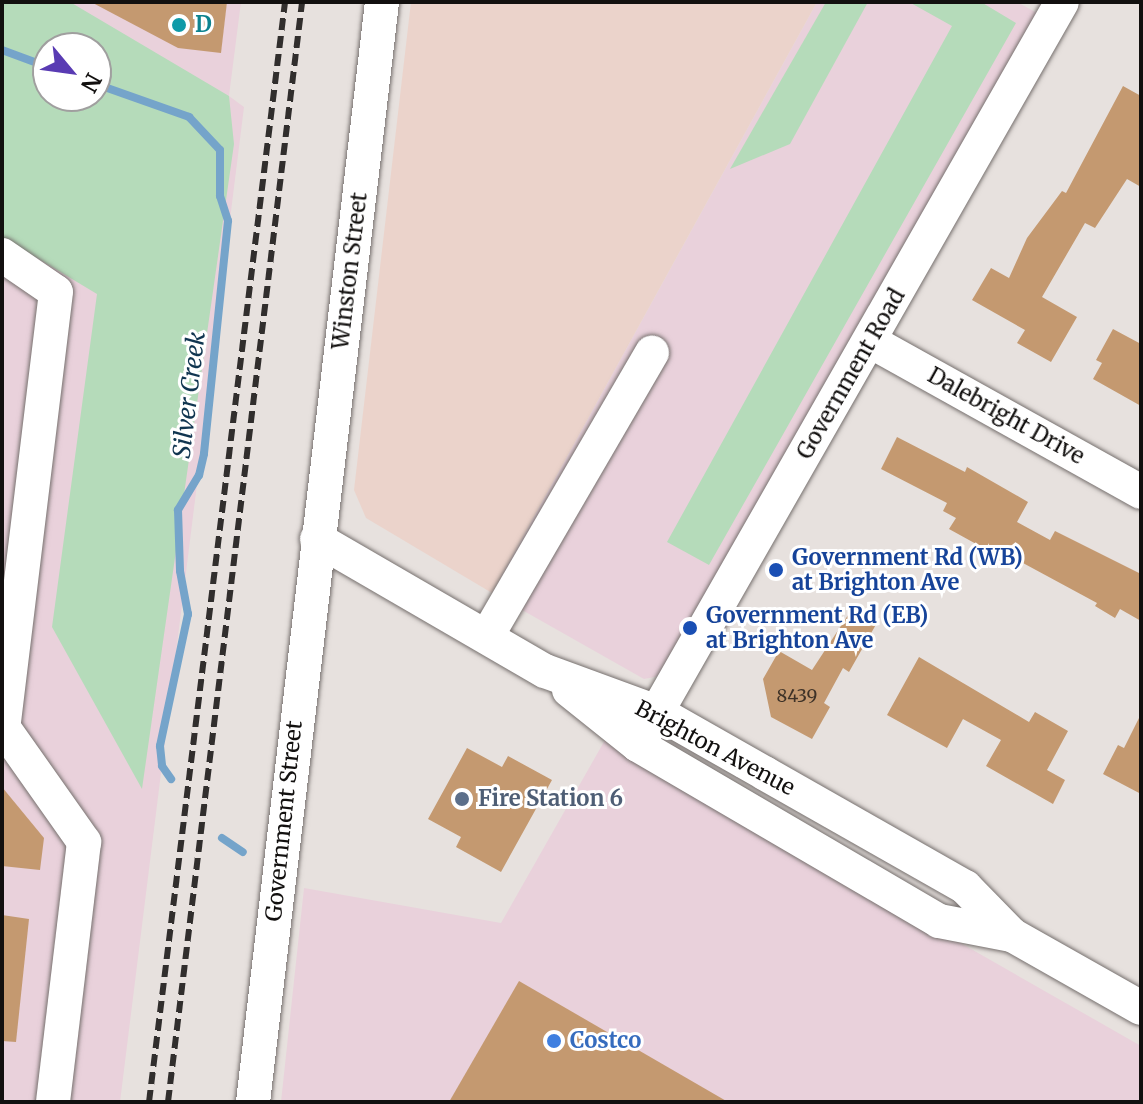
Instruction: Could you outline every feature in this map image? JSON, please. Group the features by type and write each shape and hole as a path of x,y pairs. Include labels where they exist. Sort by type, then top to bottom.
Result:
{"street":[{"name":"Winston Street","path":"317,539 382,2"},
{"name":"Government Road","path":"638,745 1062,2"},
{"path":"2,255 56,292 3,727 84,842 53,1102"},
{"name":"Dalebright Drive","path":"870,341 1141,492"},
{"path":"487,636 652,353"},
{"name":"Brighton Avenue","path":"317,539 545,671 638,745 939,921 1012,935"},
{"name":"Government Street","path":"253,1102 317,539"},
{"name":"Brighton Avenue","path":"545,671 657,712 965,887 1012,935 1141,1008"}],"shaded area":[{"path":"2,2 241,2 229,96 244,107 120,1102 2,1102"},
{"path":"411,2 817,2 492,593 366,518 354,490"},
{"path":"817,2 1017,2 1039,14 665,675 644,679 492,593"},
{"path":"605,740 1141,1046 1141,1102 281,1102 304,888 501,923"}],"green space":[{"path":"2,2 70,2 229,96 234,144 142,789 52,627 97,294 2,237"},
{"path":"826,2 868,2 790,144 730,169"},
{"path":"909,2 981,2 1016,23 709,565 667,542 952,26"}],"building":[{"name":"D","path":"91,2 227,2 221,53 178,48"},
{"path":"1123,86 1141,96 1141,187 1127,179 1095,228 1085,223 1042,297 1077,317 1051,362 1017,343 1025,330 972,300 991,268 1009,278 1027,238 1062,191 1066,193"},
{"path":"1113,329 1141,344 1141,406 1093,379 1102,363 1096,360"},
{"path":"897,437 965,472 967,467 1028,502 1017,522 1050,540 1055,531 1141,574 1141,621 1120,609 1115,618 1095,606 1097,603 1001,551 998,556 949,529 956,518 943,511 947,503 881,469"},
{"path":"854,606 878,621 849,672 843,668 824,703 830,707 812,739 771,717 763,679 779,651 812,670"},
{"path":"919,657 1029,722 1035,712 1068,731 1047,770 1065,780 1053,804 986,766 1001,740 963,719 947,748 887,715"},
{"path":"1141,714 1141,794 1103,774 1118,745 1124,748"},
{"path":"467,748 502,767 508,756 552,780 501,872 456,847 461,837 428,819"},
{"path":"2,787 44,838 40,870 2,866"},
{"path":"2,915 29,919 16,1042 2,1041"},
{"name":"Costco","path":"519,981 728,1102 449,1102"}],"waterway":[{"name":"Silver Creek","path":"2,50 32,61"},
{"name":"Silver Creek","path":"112,90 189,117 220,150 220,196 228,221 204,454 199,475 178,510 180,571 188,614 160,746 162,766 171,779"},
{"name":"Silver Creek","path":"222,838 243,852"}],"railway":[{"path":"149,1102 285,2"},
{"path":"168,1102 302,2"}],"place":[{"name":"D","path":"179,25"},
{"name":"Government Rd (WB) at Brighton Ave","path":"776,570"},
{"name":"Government Rd (EB) at Brighton Ave","path":"690,628"},
{"name":"Fire Station 6","path":"462,799"},
{"name":"Costco","path":"554,1041"}]}
